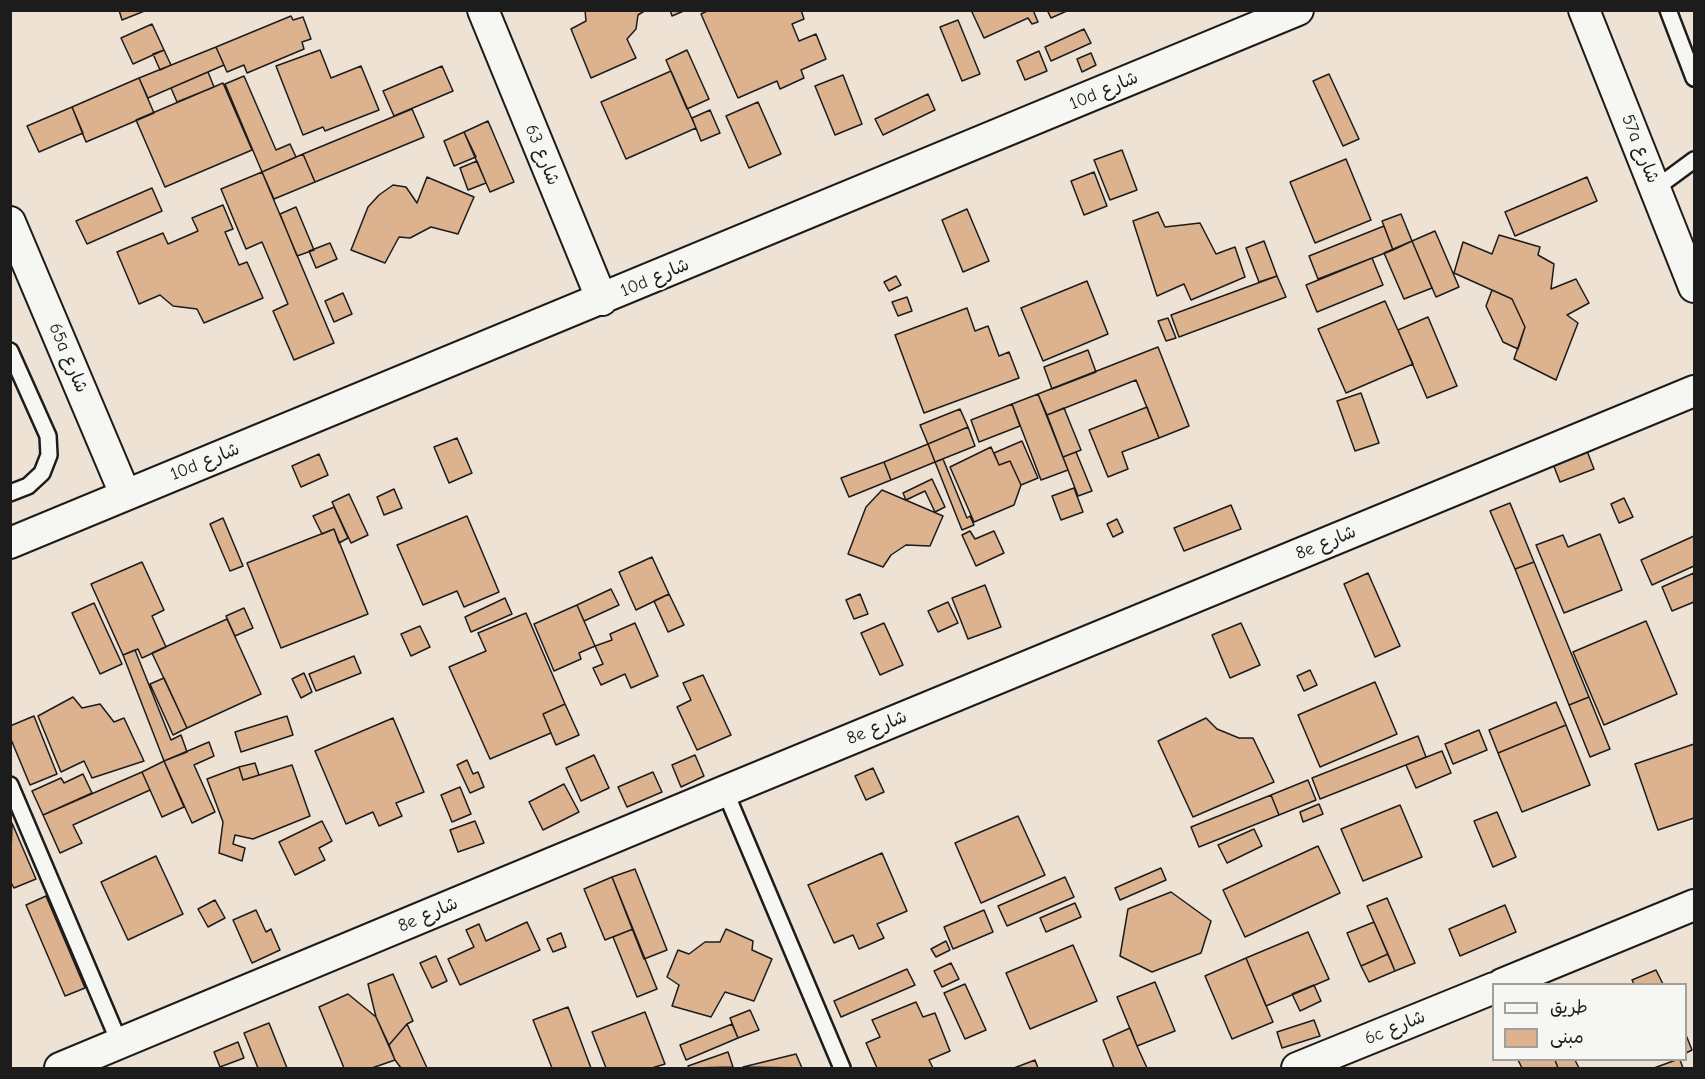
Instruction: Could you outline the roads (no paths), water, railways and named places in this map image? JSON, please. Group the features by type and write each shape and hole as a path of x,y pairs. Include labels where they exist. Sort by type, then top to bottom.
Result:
{"street":[{"name":"شارع 63","path":"483,10 602,300"},
{"name":"10d شارع","path":"10,543 602,300 1298,10"},
{"name":"57a شارع","path":"1584,10 1695,287"},
{"name":"65a شارع","path":"10,222 125,494"},
{"name":"8e شارع","path":"60,1068 725,790 1695,391"},
{"path":"1504,983 1695,905"},
{"name":"6c شارع","path":"1297,1068 1492,989"}],"lane":[{"path":"1668,10 1695,78"},
{"path":"1656,188 1695,160"},
{"path":"10,351 48,436 49,455 42,473 28,486 10,493"},
{"path":"10,785 120,1044"},
{"path":"725,790 842,1068"}]}
